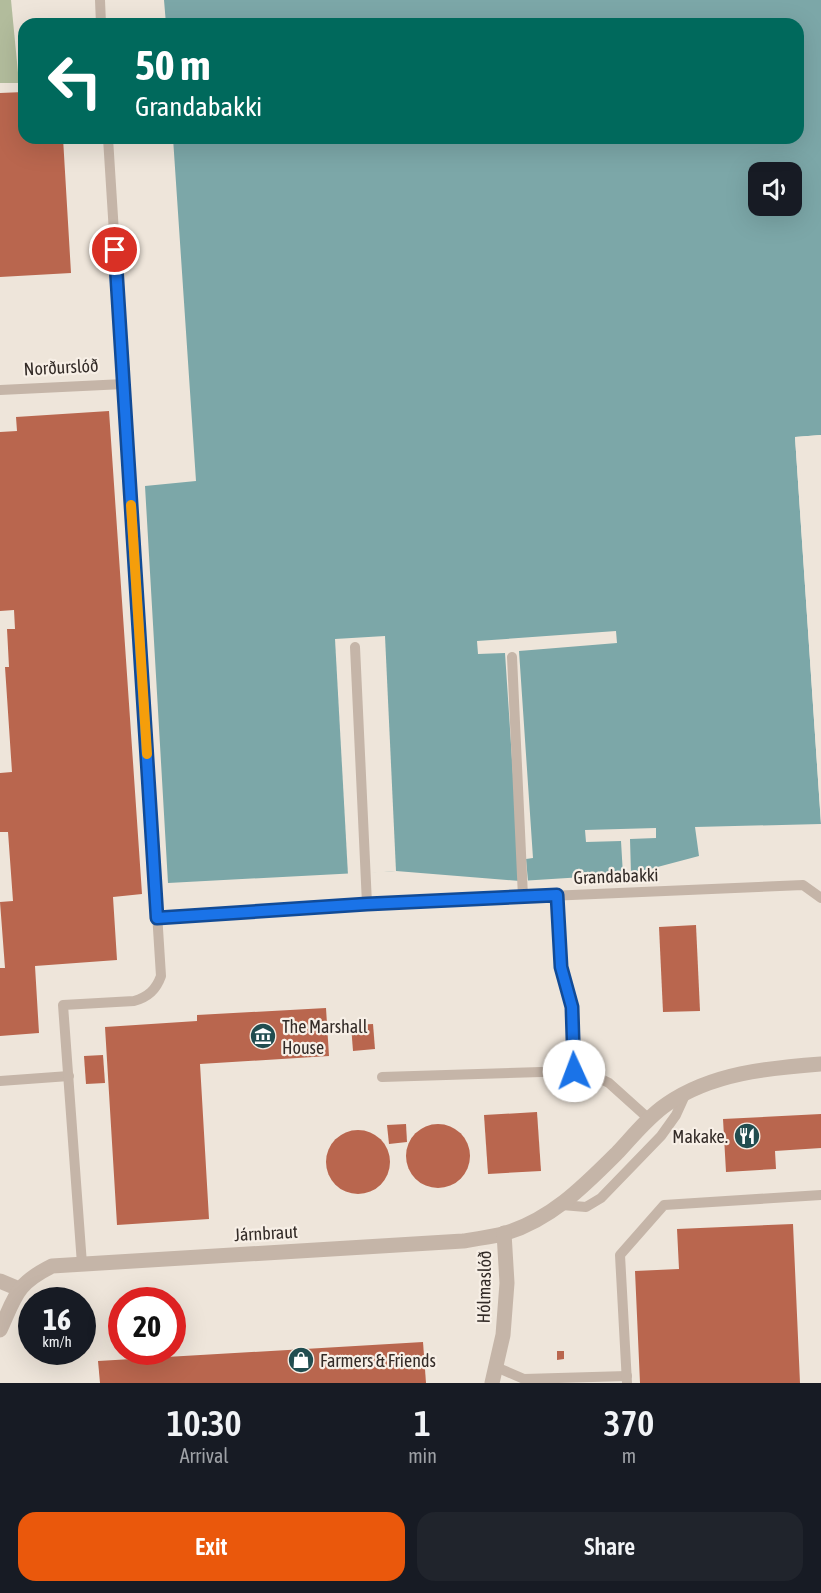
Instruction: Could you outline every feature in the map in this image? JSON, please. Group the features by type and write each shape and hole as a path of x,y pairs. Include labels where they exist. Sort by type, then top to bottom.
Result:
{"street":[{"name":"Hólmaslóð","path":"492,1383 503,1335 507,1282 504,1233 546,1216 562,1205 581,1190 649,1119 667,1104 686,1093 723,1078 767,1069 821,1064"},
{"name":"Járnbraut","path":"21,1287 32,1276 52,1266 463,1241 504,1233"},
{"path":"0,1281 18,1289"},
{"path":"0,1330 18,1291"}],"lane":[{"path":"100,0 101,18"},
{"path":"82,1264 63,1005 134,1001 149,995 161,976 108,144"},
{"name":"Norðurslóð","path":"0,390 124,384"},
{"path":"355,647 367,904"},
{"path":"512,657 523,897"},
{"name":"Grandabakki","path":"157,918 367,904 803,885 821,898"},
{"path":"557,895 561,967 572,1007 574,1071"},
{"path":"382,1077 574,1071 593,1075 609,1083 649,1119"},
{"path":"0,1081 69,1076"},
{"path":"562,1205 586,1207 601,1198 661,1136 676,1115 686,1093"},
{"path":"496,1367 524,1378 627,1379 620,1255 664,1205 821,1195"}],"green space":[{"path":"0,0 11,0 18,83 0,83"}],"water":[{"path":"164,0 821,0 821,435 795,437 821,824 695,827 699,856 631,874 520,881 396,871 168,883 145,486 196,481 173,144 804,144 804,18 166,18"}],"pier":[{"path":"821,435 821,438 798,440 821,780 821,824 795,437"},
{"path":"616,631 617,643 519,651 533,858 526,859 528,881 520,881 505,653 478,654 477,641"},
{"path":"385,636 396,871 348,875 335,639"},
{"path":"656,828 656,838 630,839 631,874 623,875 621,841 586,842 585,830"}],"building":[{"path":"18,92 18,144 63,144 71,273 0,277 0,93"},
{"path":"109,411 142,894 113,897 117,960 35,966 39,1033 0,1036 0,968 5,968 0,902 13,901 8,832 0,832 0,773 12,772 5,667 9,667 7,629 15,629 14,610 0,611 0,432 17,431 16,417"},
{"path":"696,925 700,1011 663,1012 659,927"},
{"path":"326,1008 329,1056 200,1064 209,1219 117,1225 105,1027 197,1021 197,1015"},
{"path":"373,1024 375,1049 353,1051 351,1025"},
{"path":"103,1055 105,1083 86,1084 84,1056"},
{"path":"537,1112 541,1171 488,1174 484,1115"},
{"path":"821,1114 821,1148 775,1151 776,1169 726,1172 723,1119"},
{"path":"406,1124 407,1142 389,1144 387,1125"},
{"path":"432,1124 444,1124 461,1133 468,1144 470,1156 468,1168 461,1179 444,1188 432,1188 420,1183 411,1174 406,1162 406,1150 411,1138 420,1129"},
{"path":"352,1130 364,1130 381,1139 388,1150 390,1162 388,1174 381,1185 364,1194 352,1194 340,1189 331,1180 326,1168 326,1156 331,1144 340,1135"},
{"path":"793,1224 800,1383 640,1383 635,1271 679,1269 677,1229"},
{"path":"423,1342 426,1383 100,1383 98,1361 108,1360 108,1365 186,1365 186,1356"},
{"path":"557,1351 564,1351 564,1359 557,1360"}],"slow traffic":[{"path":"131,505 147,754"}],"place":[{"name":"The Marshall House","path":"263,1036"},
{"name":"Makake.","path":"747,1136"},
{"name":"Farmers & Friends","path":"301,1360"}],"route":[{"path":"115,250 157,918 367,904 557,895 561,967 572,1007 574,1071"}]}
